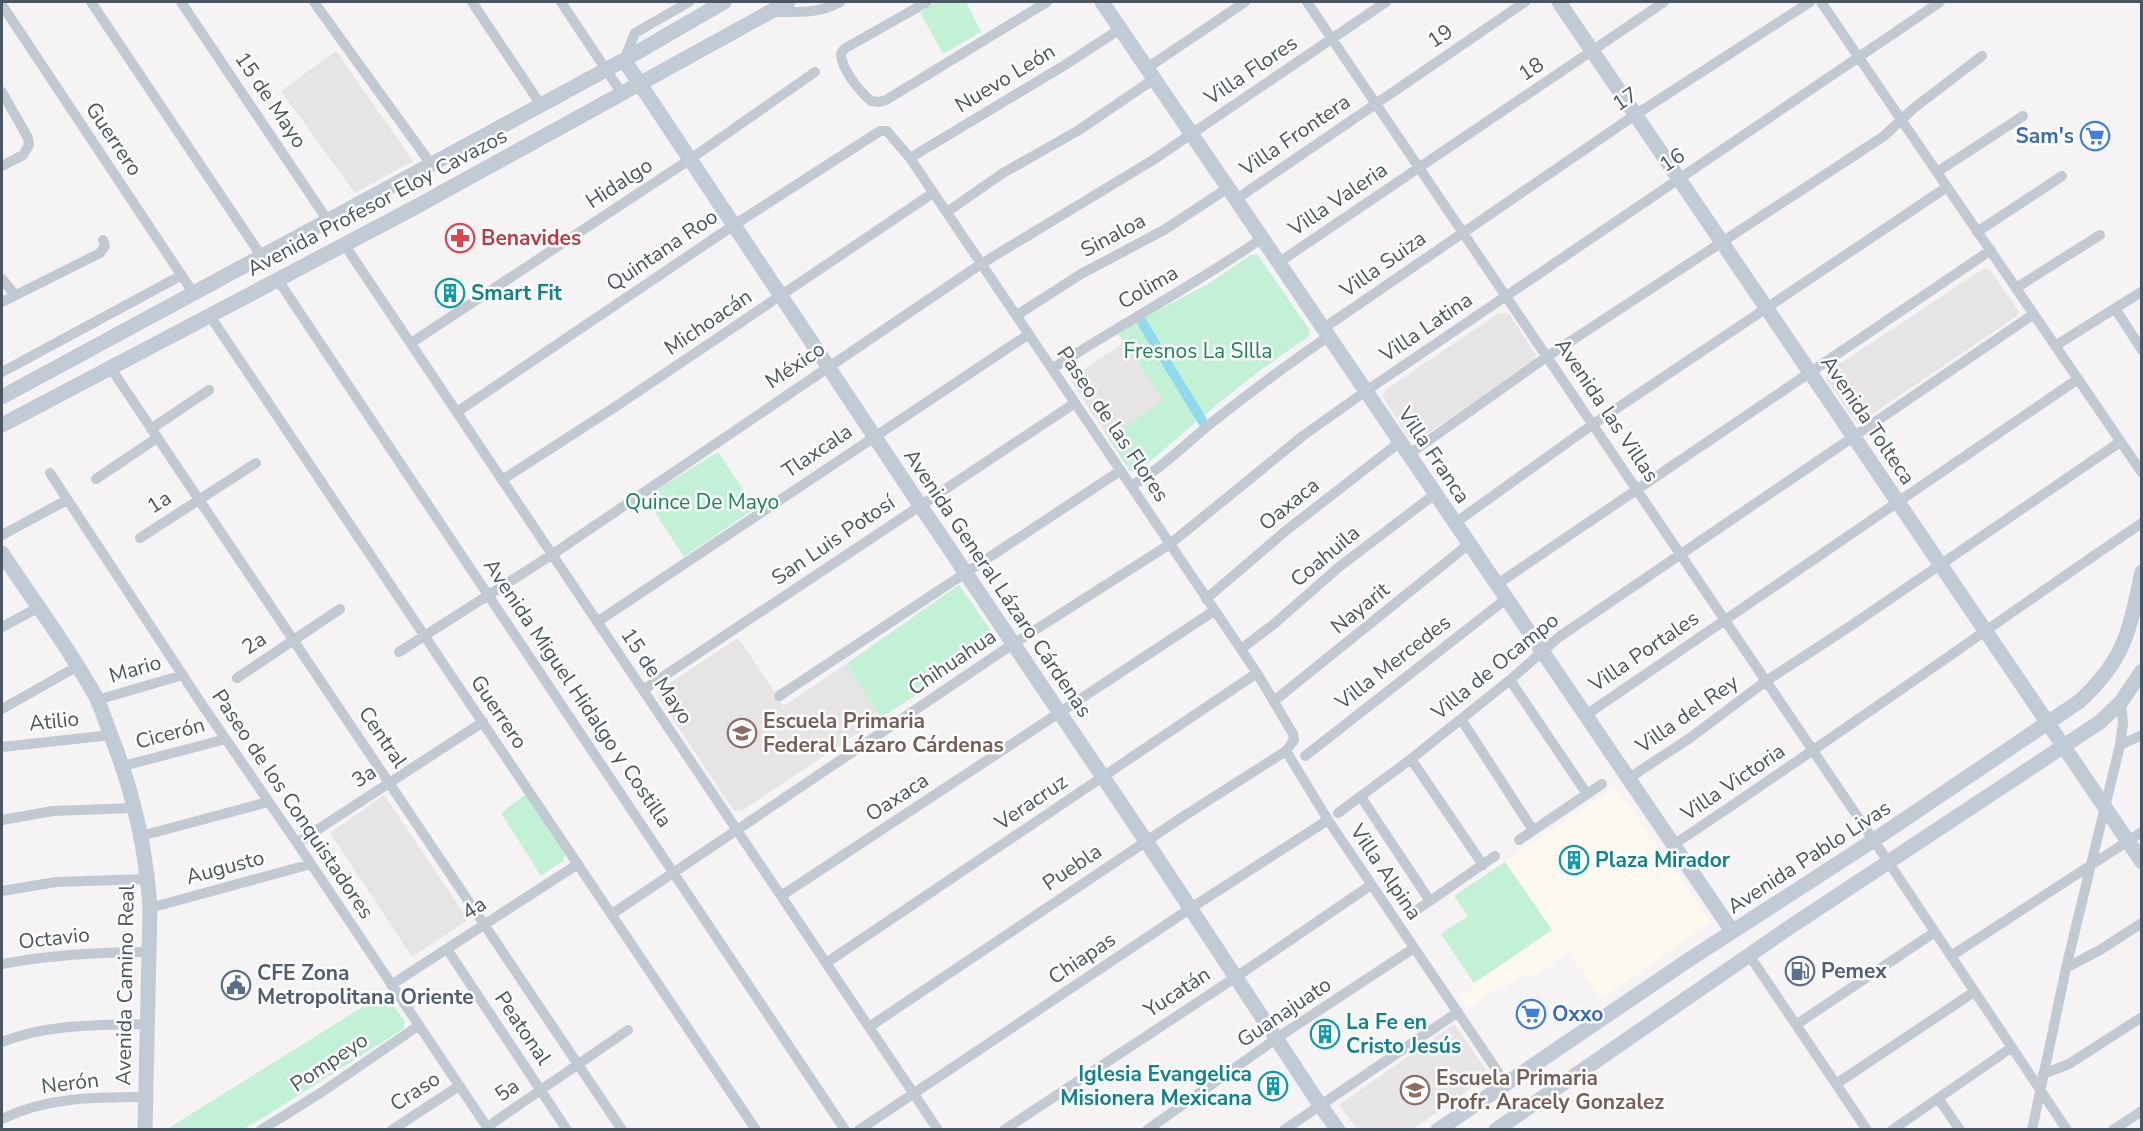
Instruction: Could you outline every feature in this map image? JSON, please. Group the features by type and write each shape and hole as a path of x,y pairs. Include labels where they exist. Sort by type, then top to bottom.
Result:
{"street":[{"path":"91,2 262,257"},
{"name":"15 de Mayo","path":"181,2 328,221"},
{"path":"314,2 431,164"},
{"path":"472,2 541,105"},
{"path":"561,2 621,92"},
{"path":"624,60 635,33 689,2"},
{"name":"Avenida Profesor Eloy Cavazos","path":"2,397 606,70 724,2"},
{"name":"Avenida Profesor Eloy Cavazos","path":"2,425 422,203 638,82 788,2"},
{"path":"770,11 807,13 827,9 840,2"},
{"path":"927,2 844,49 841,59 866,97 876,102 886,100 1047,2"},
{"name":"Villa Franca","path":"1103,2 1732,931"},
{"path":"947,212 1003,173 1079,130 1245,2"},
{"name":"Avenida las Villas","path":"1307,2 1874,840"},
{"name":"Villa Flores","path":"1192,134 1386,2"},
{"name":"19","path":"1377,104 1526,2"},
{"name":"Avenida Tolteca","path":"1559,2 2142,862"},
{"name":"18","path":"1420,168 1664,2"},
{"name":"17","path":"1463,231 1635,115 1810,2"},
{"path":"1821,2 2142,473"},
{"name":"16","path":"1507,296 1940,2"},
{"name":"Guerrero","path":"2,5 194,294"},
{"name":"Nuevo León","path":"910,158 1055,71 1120,28"},
{"name":"Oaxaca","path":"1206,599 1288,529 1404,449 1884,136 1982,56"},
{"name":"Avenida General Lázaro Cárdenas","path":"624,60 1338,1130"},
{"name":"Hidalgo","path":"411,343 689,160 815,72"},
{"path":"2,95 28,138 28,149 23,155 2,166"},
{"name":"Villa Frontera","path":"1232,194 1377,104"},
{"path":"1937,172 2023,116"},
{"name":"Quintana Roo","path":"457,412 875,133 884,130 891,135"},
{"name":"México","path":"399,652 553,554 981,264 1192,134"},
{"name":"Paseo de las Flores","path":"891,135 910,158 947,212 1257,673 1293,734 1294,740"},
{"name":"Villa Valeria","path":"1278,263 1420,168"},
{"path":"1977,232 2062,176"},
{"path":"1455,523 1592,425 1947,187"},
{"name":"Michoacán","path":"502,480 782,296 933,193"},
{"name":"Sinaloa","path":"1017,315 1081,274 1232,194"},
{"name":"Villa Suiza","path":"1131,486 1163,465 1213,422 1327,332 1463,231"},
{"path":"2016,288 2100,235"},
{"name":"Colima","path":"1053,368 1198,281 1261,238"},
{"path":"2,302 100,253 105,246 103,240"},
{"name":"15 de Mayo","path":"344,244 938,1130"},
{"path":"1496,585 1990,250"},
{"path":"2,372 182,275"},
{"path":"2,279 15,295"},
{"name":"Avenida Miguel Hidalgo y Costilla","path":"278,280 845,1130"},
{"path":"2055,346 2116,310 2141,292"},
{"name":"Villa Latina","path":"1366,390 1507,296"},
{"path":"2116,310 2142,350"},
{"name":"Villa de Ocampo","path":"1338,813 1411,759 1510,680 1542,650 2034,314"},
{"name":"Guerrero","path":"210,316 756,1130"},
{"name":"Tlaxcala","path":"597,622 1029,334"},
{"name":"Central","path":"110,367 622,1130"},
{"name":"Villa Portales","path":"1586,715 2078,379"},
{"path":"96,479 208,390"},
{"name":"Chihuahua","path":"612,914 1013,644 1170,544 1304,435 1366,390"},
{"name":"San Luis Potosí","path":"643,690 1075,403"},
{"name":"Villa del Rey","path":"1629,778 1690,738 1766,681 2120,442"},
{"name":"1a","path":"140,538 256,463"},
{"path":"779,696 1120,471"},
{"name":"Paseo de los Conquistadores","path":"50,473 488,1128"},
{"name":"Coahuila","path":"1241,649 1291,610 1339,567 1436,494"},
{"path":"2,535 67,500"},
{"name":"Villa Victoria","path":"1673,845 1814,751 1984,630 2142,523"},
{"name":"Nayarit","path":"1274,701 1469,544"},
{"name":"Avenida Camino Real","path":"2,553 78,666 97,699 123,766 135,808 148,879 150,908 145,1130"},
{"name":"Avenida Pablo Livas","path":"1438,1130 1732,931 1785,899 2080,701 2098,684 2122,649 2130,626 2142,572"},
{"name":"Villa Mercedes","path":"1305,756 1506,599"},
{"path":"2,627 39,607"},
{"name":"2a","path":"237,678 340,609"},
{"name":"Oaxaca","path":"781,896 1214,611"},
{"path":"2,709 78,666"},
{"path":"1506,1127 1749,955 2100,723 2121,702 2142,670"},
{"name":"Veracruz","path":"826,963 1257,673"},
{"name":"Mario","path":"97,699 183,675"},
{"path":"1510,680 1587,794"},
{"path":"2032,1130 2090,865 2120,745 2123,723 2121,702"},
{"path":"1461,719 1533,830"},
{"name":"3a","path":"297,843 483,722"},
{"name":"Atilio","path":"2,747 111,735"},
{"path":"2120,745 2142,735"},
{"name":"Cicerón","path":"123,766 226,739"},
{"name":"Puebla","path":"869,1027 1146,841 1286,751 1294,740"},
{"name":"Villa Alpina","path":"1286,751 1371,885 1506,1083"},
{"path":"1411,759 1482,865"},
{"path":"1519,840 1602,784"},
{"path":"1361,797 1430,901"},
{"path":"141,836 268,802"},
{"path":"2,820 53,812 135,808"},
{"name":"Chiapas","path":"859,1130 1191,908 1328,820"},
{"path":"1951,956 2142,832"},
{"path":"1874,840 2067,1130"},
{"path":"1414,912 1495,856"},
{"name":"Augusto","path":"150,908 311,864"},
{"name":"4a","path":"391,985 578,864"},
{"path":"2,891 56,882 148,879"},
{"name":"Yucatán","path":"1004,1130 1371,885"},
{"path":"2067,968 2142,923"},
{"path":"1797,1024 1935,932"},
{"name":"Guanajuato","path":"1147,1130 1277,1038 1414,948"},
{"name":"Peatonal","path":"447,949 567,1130"},
{"name":"Octavio","path":"2,964 50,956 102,952 148,952"},
{"path":"1749,955 1867,1130"},
{"path":"1836,1084 1974,992"},
{"path":"1284,1130 1458,1012"},
{"path":"2043,1074 2069,1064 2142,1017"},
{"path":"2,1042 45,1030 97,1025 147,1024"},
{"name":"Pompeyo","path":"261,1130 348,1075 418,1026"},
{"name":"5a","path":"488,1128 628,1030"},
{"path":"1892,1130 2011,1048"},
{"name":"Craso","path":"392,1130 459,1086"},
{"name":"Nerón","path":"2,1119 40,1105 76,1099 145,1097"},
{"path":"1938,1098 1960,1130"},
{"path":"2113,1130 2142,1111"}],"shaded area":[{"path":"336,51 413,161 355,193 281,91"},
{"path":"1985,268 1990,270 2019,312 2017,316 1859,423 1855,421 1826,379 1827,372"},
{"path":"1499,313 1509,314 1536,355 1535,362 1419,439 1409,438 1383,397 1385,390"},
{"path":"1124,342 1163,400 1108,438 1070,379"},
{"name":"Escuela Primaria Federal Lázaro Cárdenas","path":"738,638 784,706 846,664 881,718 741,811 734,811 658,697 659,690"},
{"path":"1615,787 1711,922 1601,999 1568,952 1532,978 1527,972 1503,988 1500,985 1468,1008 1458,997 1474,983 1552,930 1505,862"},
{"path":"384,795 467,918 465,922 412,957 330,833"},
{"name":"Escuela Primaria Profr. Aracely Gonzalez","path":"1454,1024 1490,1075 1413,1129 1357,1129 1339,1105"}],"green space":[{"path":"937,2 966,2 981,32 943,54 920,12"},
{"name":"Fresnos La SIlla","path":"1251,255 1258,255 1310,331 1309,336 1232,392 1136,472 1130,471 1108,438 1163,400 1117,332 1208,284"},
{"name":"Quince De Mayo","path":"718,452 755,508 684,557 645,497"},
{"path":"959,585 998,641 881,718 846,664"},
{"path":"526,794 565,855 563,861 541,876 501,813"},
{"path":"1505,862 1552,930 1474,983 1441,934 1468,916 1454,896"},
{"path":"385,993 405,1022 403,1029 258,1121 243,1129 167,1129"}],"waterway":[{"path":"1140,319 1206,427"}],"place":[{"name":"Sam's","path":"2095,136"},
{"name":"Benavides","path":"460,238"},
{"name":"Smart Fit","path":"450,293"},
{"name":"Escuela Primaria Federal Lázaro Cárdenas","path":"742,733"},
{"name":"Plaza Mirador","path":"1574,860"},
{"name":"Pemex","path":"1800,971"},
{"name":"CFE Zona Metropolitana Oriente","path":"236,985"},
{"name":"Oxxo","path":"1531,1014"},
{"name":"La Fe en Cristo Jesús","path":"1325,1034"},
{"name":"Iglesia Evangelica Misionera Mexicana","path":"1273,1086"},
{"name":"Escuela Primaria Profr. Aracely Gonzalez","path":"1415,1090"}]}
